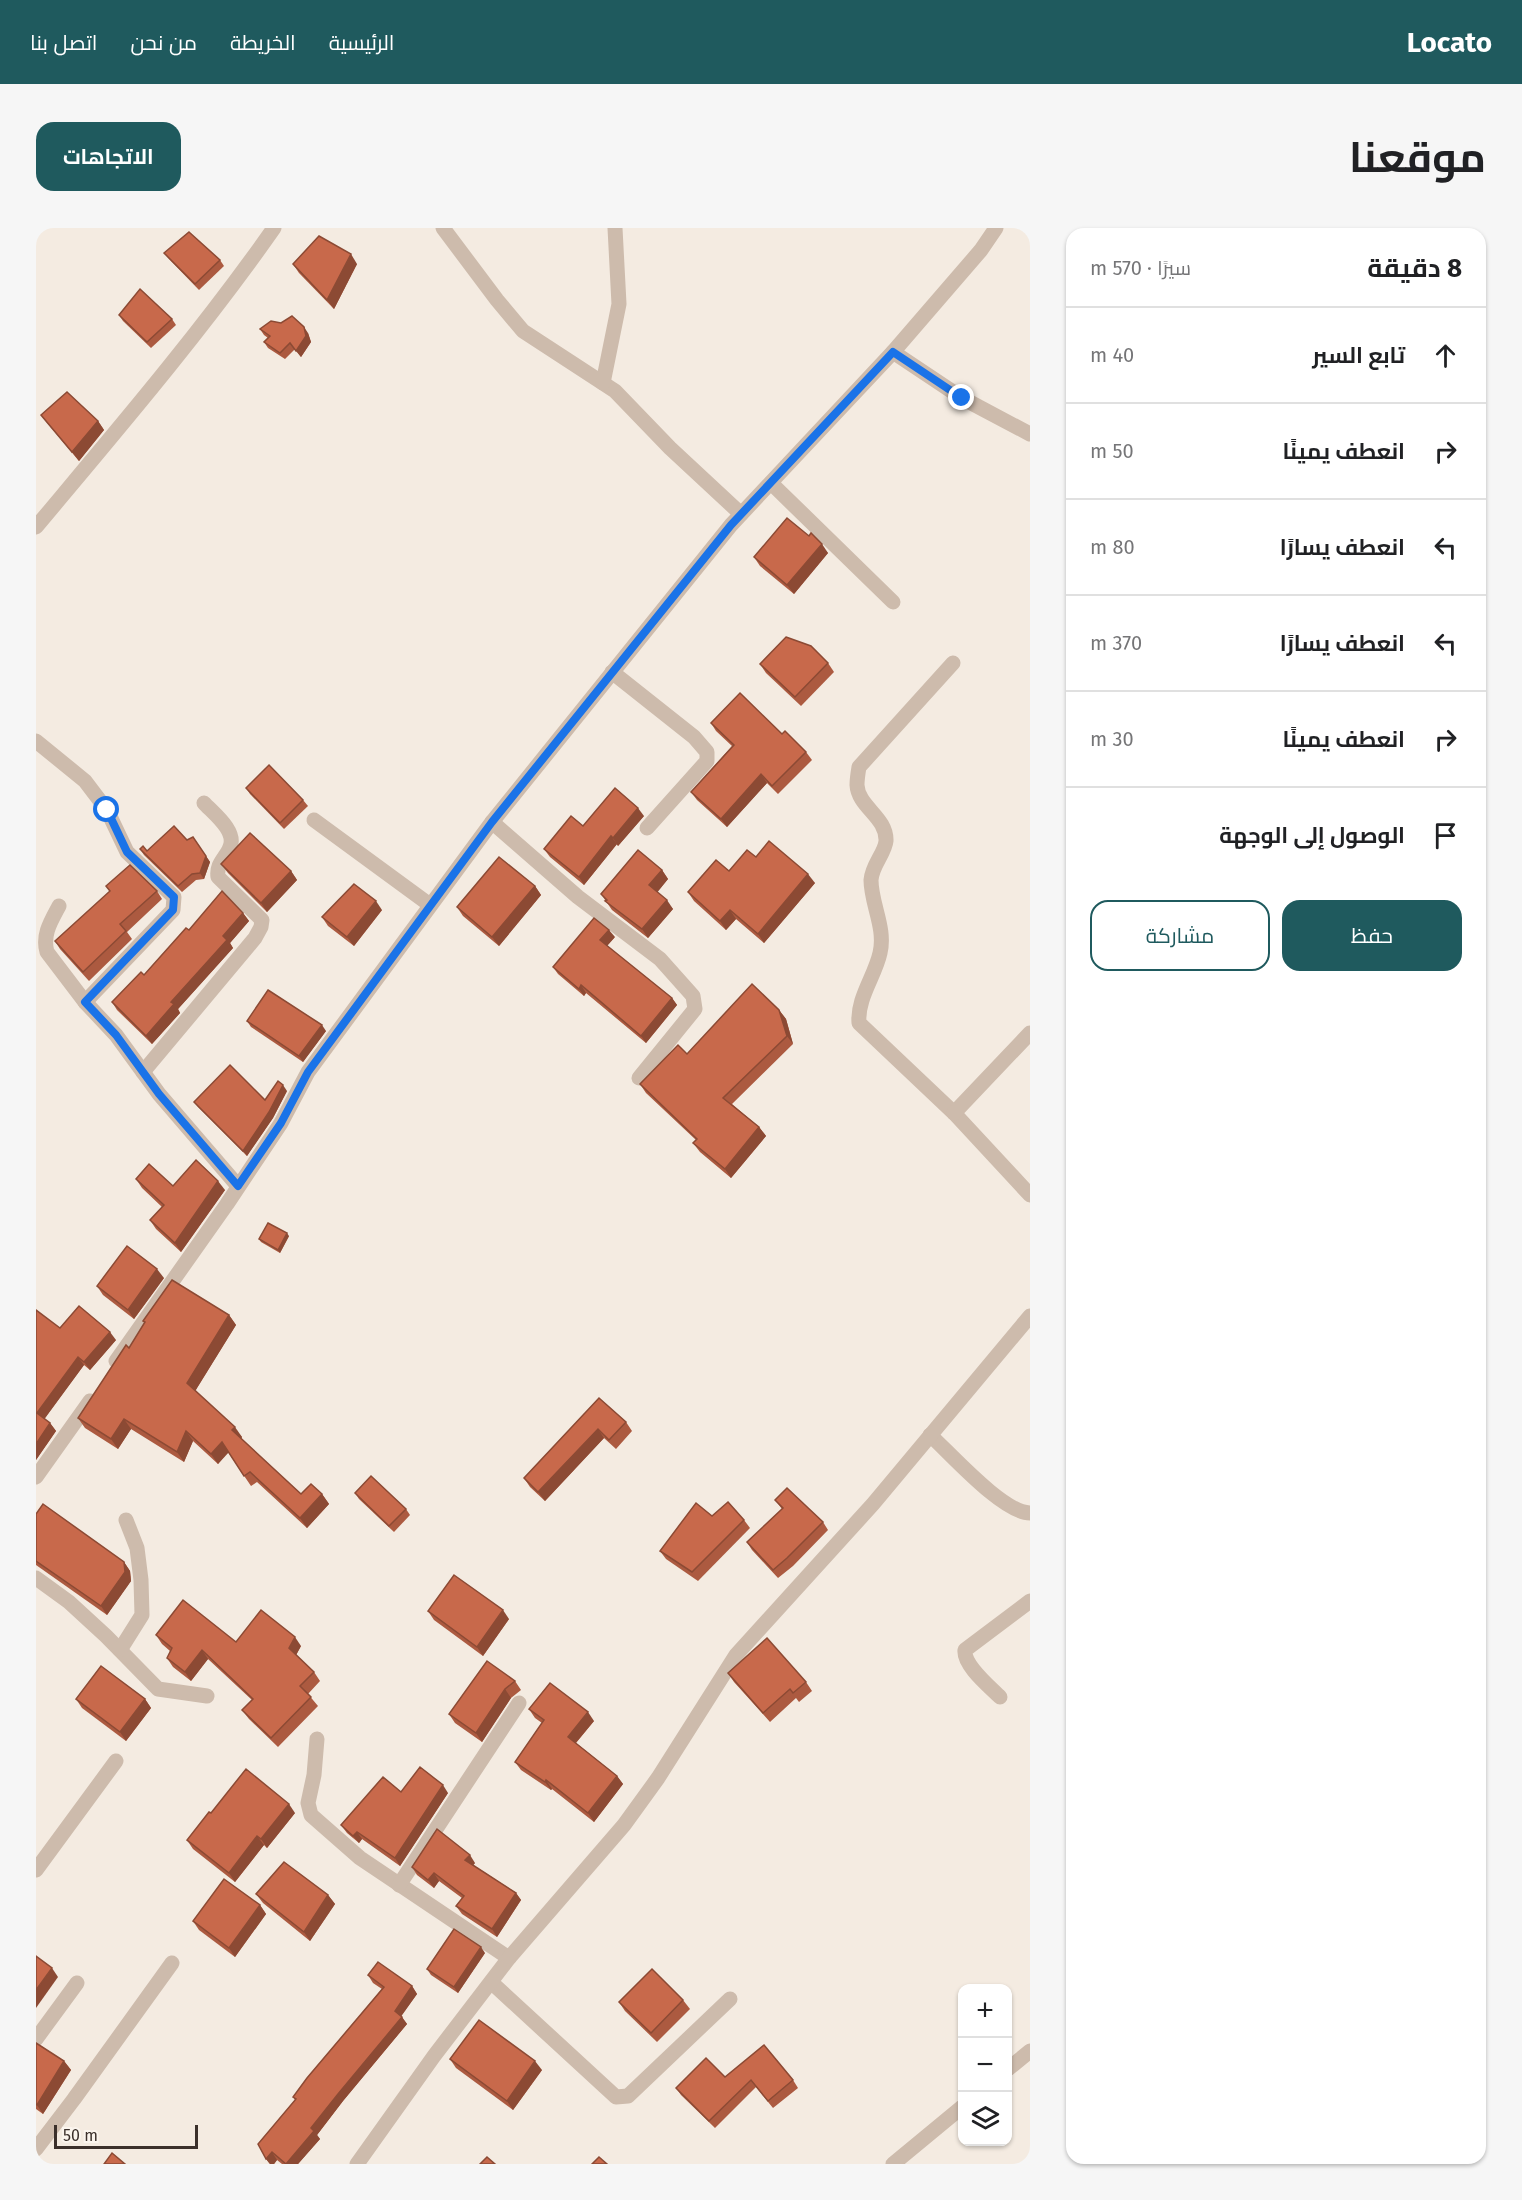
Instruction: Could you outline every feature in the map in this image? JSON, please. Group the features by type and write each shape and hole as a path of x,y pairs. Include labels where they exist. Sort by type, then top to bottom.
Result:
{"street":[{"path":"36,527 246,268 274,228"},
{"path":"443,228 523,331 615,391 670,448 741,514"},
{"path":"603,383 619,304 613,234 615,228"},
{"path":"36,1477 281,1123 308,1072 492,822 741,514 893,352 981,250 996,228"},
{"path":"893,352 962,398 1030,434"},
{"path":"771,483 893,602"},
{"path":"953,663 859,767 856,787 866,804 882,822 886,842 876,862 872,880 882,938 881,946 862,1001 858,1015 859,1023 954,1113 1030,1195"},
{"path":"612,672 694,737 707,752 708,762 647,828"},
{"path":"36,741 85,781 107,810 127,852 174,897 173,910 85,1002"},
{"path":"143,1072 255,938 261,927 262,920 218,877 217,869 231,846 231,836 224,824 204,803"},
{"path":"314,820 430,905"},
{"path":"492,822 578,897 660,959 693,996 695,1009 639,1078"},
{"path":"59,906 45,935 44,944 47,952 85,1002 116,1035 159,1094 238,1186"},
{"path":"954,1113 1030,1033"},
{"path":"357,2164 434,2056 509,1958 624,1825 658,1778 736,1655 873,1504 1030,1316"},
{"path":"930,1435 1000,1500 1015,1510 1030,1513"},
{"path":"120,1650 142,1615 137,1548 126,1520"},
{"path":"36,1578 69,1602 158,1689 207,1696"},
{"path":"1000,1697 968,1664 964,1656 965,1650 1030,1601"},
{"path":"399,1885 519,1702"},
{"path":"317,1739 314,1775 308,1803 311,1815 360,1858 509,1958"},
{"path":"36,1869 116,1761"},
{"path":"36,2149 172,1963"},
{"path":"491,1982 616,2097 621,2098 628,2096 730,1999"},
{"path":"36,2039 77,1983"},
{"path":"1012,2066 1030,2050"},
{"path":"893,2164 958,2111"}],"building":[{"path":"189,232 220,260 195,284 164,253"},
{"path":"319,236 351,254 327,300 293,264"},
{"path":"140,289 172,319 147,342 119,315"},
{"path":"292,316 304,327 306,336 296,351 290,343 280,353 264,342 270,336 260,329 271,321 281,323"},
{"path":"67,392 98,421 72,452 41,415"},
{"path":"787,518 809,536 811,533 822,544 787,585 754,557"},
{"path":"786,637 811,646 828,663 795,697 760,664"},
{"path":"740,693 782,734 785,731 806,752 772,786 761,774 721,819 691,792 734,745 711,723"},
{"path":"269,765 303,800 280,823 246,788"},
{"path":"615,788 638,808 613,838 611,836 579,877 544,849 571,816 583,826"},
{"path":"174,826 187,840 193,837 206,856 200,873 192,874 178,886 140,849 143,846 147,851"},
{"path":"250,833 291,871 261,903 221,864"},
{"path":"769,841 808,874 758,934 730,910 720,921 688,892 716,860 729,871 747,850 756,857"},
{"path":"638,850 662,870 649,885 667,900 642,929 605,901 607,900 601,894"},
{"path":"499,857 535,886 492,937 457,907"},
{"path":"130,865 157,891 120,924 126,931 83,972 55,941 110,891 106,886"},
{"path":"354,884 376,901 347,937 322,917"},
{"path":"222,891 243,913 223,936 227,940 171,1002 174,1004 146,1036 112,1002 141,972 144,975 186,928 189,930"},
{"path":"594,918 609,930 600,940 672,998 641,1036 581,985 579,989 553,967"},
{"path":"752,984 779,1010 787,1036 723,1098 759,1127 725,1169 693,1143 697,1139 640,1084 678,1045 687,1054"},
{"path":"268,990 322,1025 299,1056 247,1021"},
{"path":"230,1065 265,1100 278,1081 283,1085 269,1112 243,1151 194,1102"},
{"path":"196,1160 218,1181 175,1243 150,1220 164,1205 136,1179 149,1164 173,1186"},
{"path":"268,1223 287,1233 278,1250 259,1239"},
{"path":"127,1246 157,1269 128,1310 97,1286"},
{"path":"172,1280 229,1315 187,1383 235,1427 232,1430 301,1494 311,1484 322,1494 300,1518 250,1472 244,1476 222,1442 211,1454 186,1431 177,1452 124,1419 111,1439 78,1418 126,1345 129,1348 145,1322 143,1321"},
{"path":"79,1306 110,1332 84,1362 78,1357 37,1413 50,1423 36,1444 36,1310 60,1328"},
{"path":"599,1398 626,1422 609,1440 598,1429 538,1492 524,1478"},
{"path":"371,1476 406,1509 389,1526 355,1493"},
{"path":"787,1488 823,1522 773,1570 747,1542 783,1508 775,1500"},
{"path":"728,1502 744,1520 692,1572 660,1551 696,1503 712,1516"},
{"path":"43,1504 124,1562 125,1572 101,1606 36,1561 36,1514"},
{"path":"454,1575 503,1610 477,1647 428,1611"},
{"path":"183,1600 236,1642 261,1610 295,1637 289,1648 314,1672 300,1686 311,1697 271,1738 242,1710 253,1699 202,1650 185,1672 167,1658 172,1648 156,1635"},
{"path":"767,1638 806,1682 793,1693 790,1689 763,1713 728,1673"},
{"path":"487,1661 515,1681 505,1689 476,1733 449,1714"},
{"path":"101,1666 145,1699 120,1732 76,1699"},
{"path":"550,1683 588,1712 568,1737 617,1776 588,1813 546,1780 545,1782 515,1762 544,1720 529,1709"},
{"path":"420,1767 443,1785 395,1858 357,1832 353,1836 341,1825 383,1777 401,1792"},
{"path":"246,1769 289,1804 261,1839 257,1836 229,1873 187,1840"},
{"path":"437,1829 470,1855 465,1860 516,1893 492,1929 456,1906 464,1896 434,1873 428,1880 412,1867"},
{"path":"284,1862 328,1895 304,1932 256,1894"},
{"path":"224,1879 260,1905 229,1948 193,1921"},
{"path":"454,1929 481,1947 454,1987 427,1969"},
{"path":"36,1956 52,1968 36,1990"},
{"path":"378,1962 412,1986 395,2011 402,2017 311,2128 314,2131 286,2164 272,2152 266,2159 258,2144 296,2099 293,2097 307,2078 384,1987 368,1975"},
{"path":"652,1969 683,2000 651,2033 619,2002"},
{"path":"479,2020 535,2061 507,2101 450,2059"},
{"path":"36,2043 64,2061 37,2105 36,2104"},
{"path":"764,2045 793,2080 768,2101 751,2080 709,2121 676,2088 706,2058 725,2077"},
{"path":"112,2153 125,2164 104,2164"},
{"path":"487,2157 495,2164 480,2164"},
{"path":"599,2157 607,2164 592,2164"}],"route":[{"path":"107,810 127,852 174,897 175,904 173,910 85,1002 116,1035 159,1094 238,1186 281,1123 308,1072 492,822 741,514 893,352 962,398"}]}
